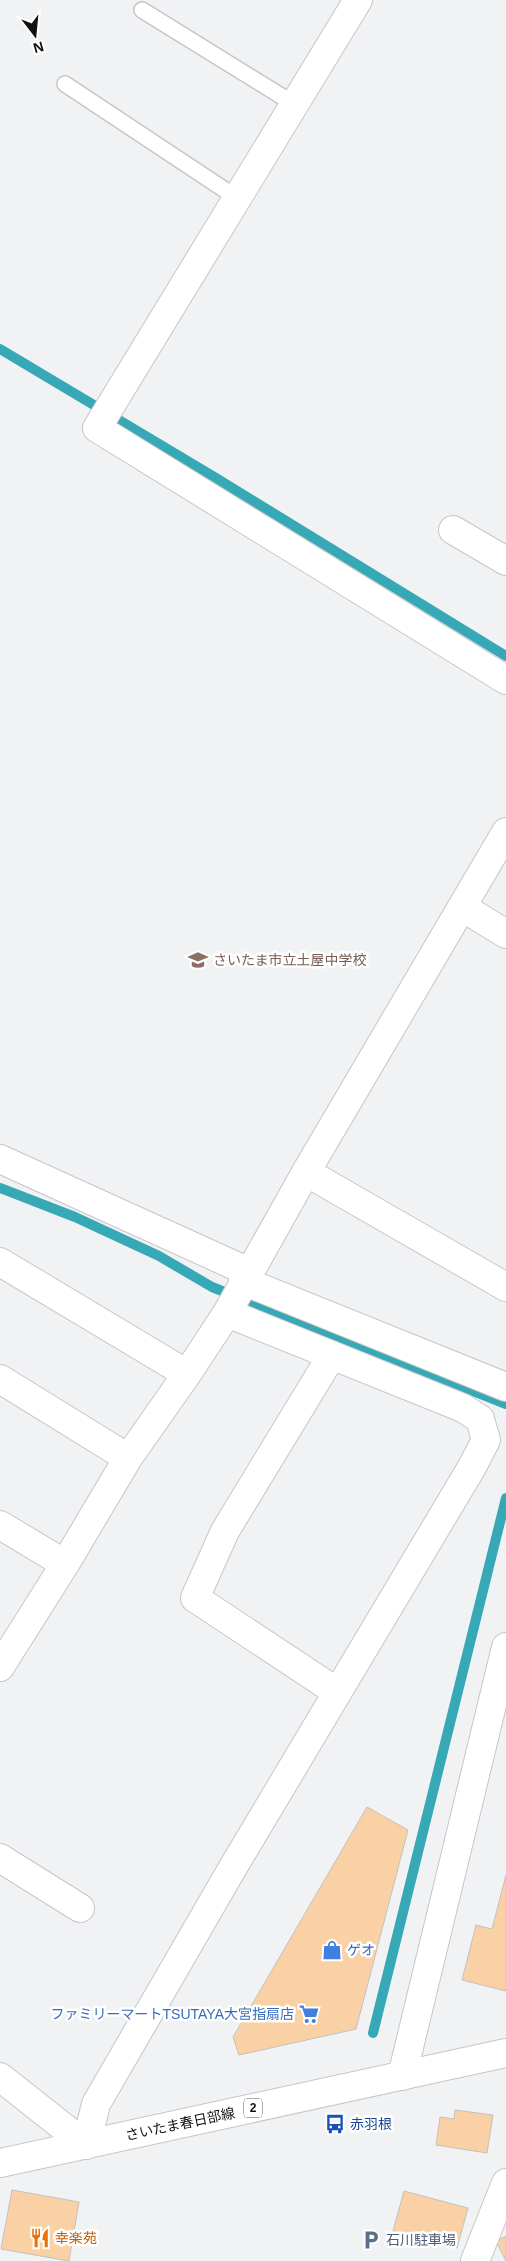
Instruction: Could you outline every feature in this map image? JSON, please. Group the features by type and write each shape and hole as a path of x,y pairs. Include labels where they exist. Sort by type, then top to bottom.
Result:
{"street":[{"path":"358,0 97,428 506,680"},
{"path":"453,530 506,561"},
{"path":"0,1666 65,1564 128,1458 187,1374 227,1311 306,1172 506,832"},
{"path":"462,907 506,934"},
{"path":"0,1159 245,1279 506,1387"},
{"path":"306,1172 506,1287"},
{"path":"0,1262 187,1374"},
{"path":"0,2077 86,2145 96,2104 337,1692 472,1467 486,1440 480,1419 463,1408 227,1311"},
{"path":"332,1355 225,1531 195,1598 337,1692"},
{"path":"0,1379 128,1458"},
{"path":"0,1525 65,1564"},
{"path":"402,2076 506,1647"},
{"path":"0,1858 80,1908"},
{"name":"さいたま春日部線","path":"0,2163 506,2053"},
{"path":"476,2261 506,2184"}],"lane":[{"path":"142,10 294,104"},
{"path":"65,84 237,198"}],"building":[{"path":"367,1807 408,1830 356,2029 239,2055 233,2037"},
{"path":"506,1875 506,1991 462,1980 476,1925 492,1929"},
{"path":"455,2110 493,2115 487,2153 436,2145 440,2117 454,2119"},
{"path":"12,2190 79,2202 69,2261 1,2249"},
{"path":"404,2191 468,2208 457,2248 393,2231"},
{"path":"506,2236 506,2261 496,2241"}],"waterway":[{"path":"0,349 216,478 506,656"},
{"path":"0,1188 75,1217 159,1256 212,1287 506,1404"},
{"path":"373,2033 506,1498"}],"place":[{"name":"さいたま市立土屋中学校","path":"198,960"},
{"name":"ゲオ","path":"332,1950"},
{"name":"ファミリーマートTSUTAYA大宮指扇店","path":"309,2014"},
{"name":"赤羽根","path":"335,2124"},
{"name":"幸楽苑","path":"40,2238"},
{"name":"石川駐車場","path":"371,2240"}]}
